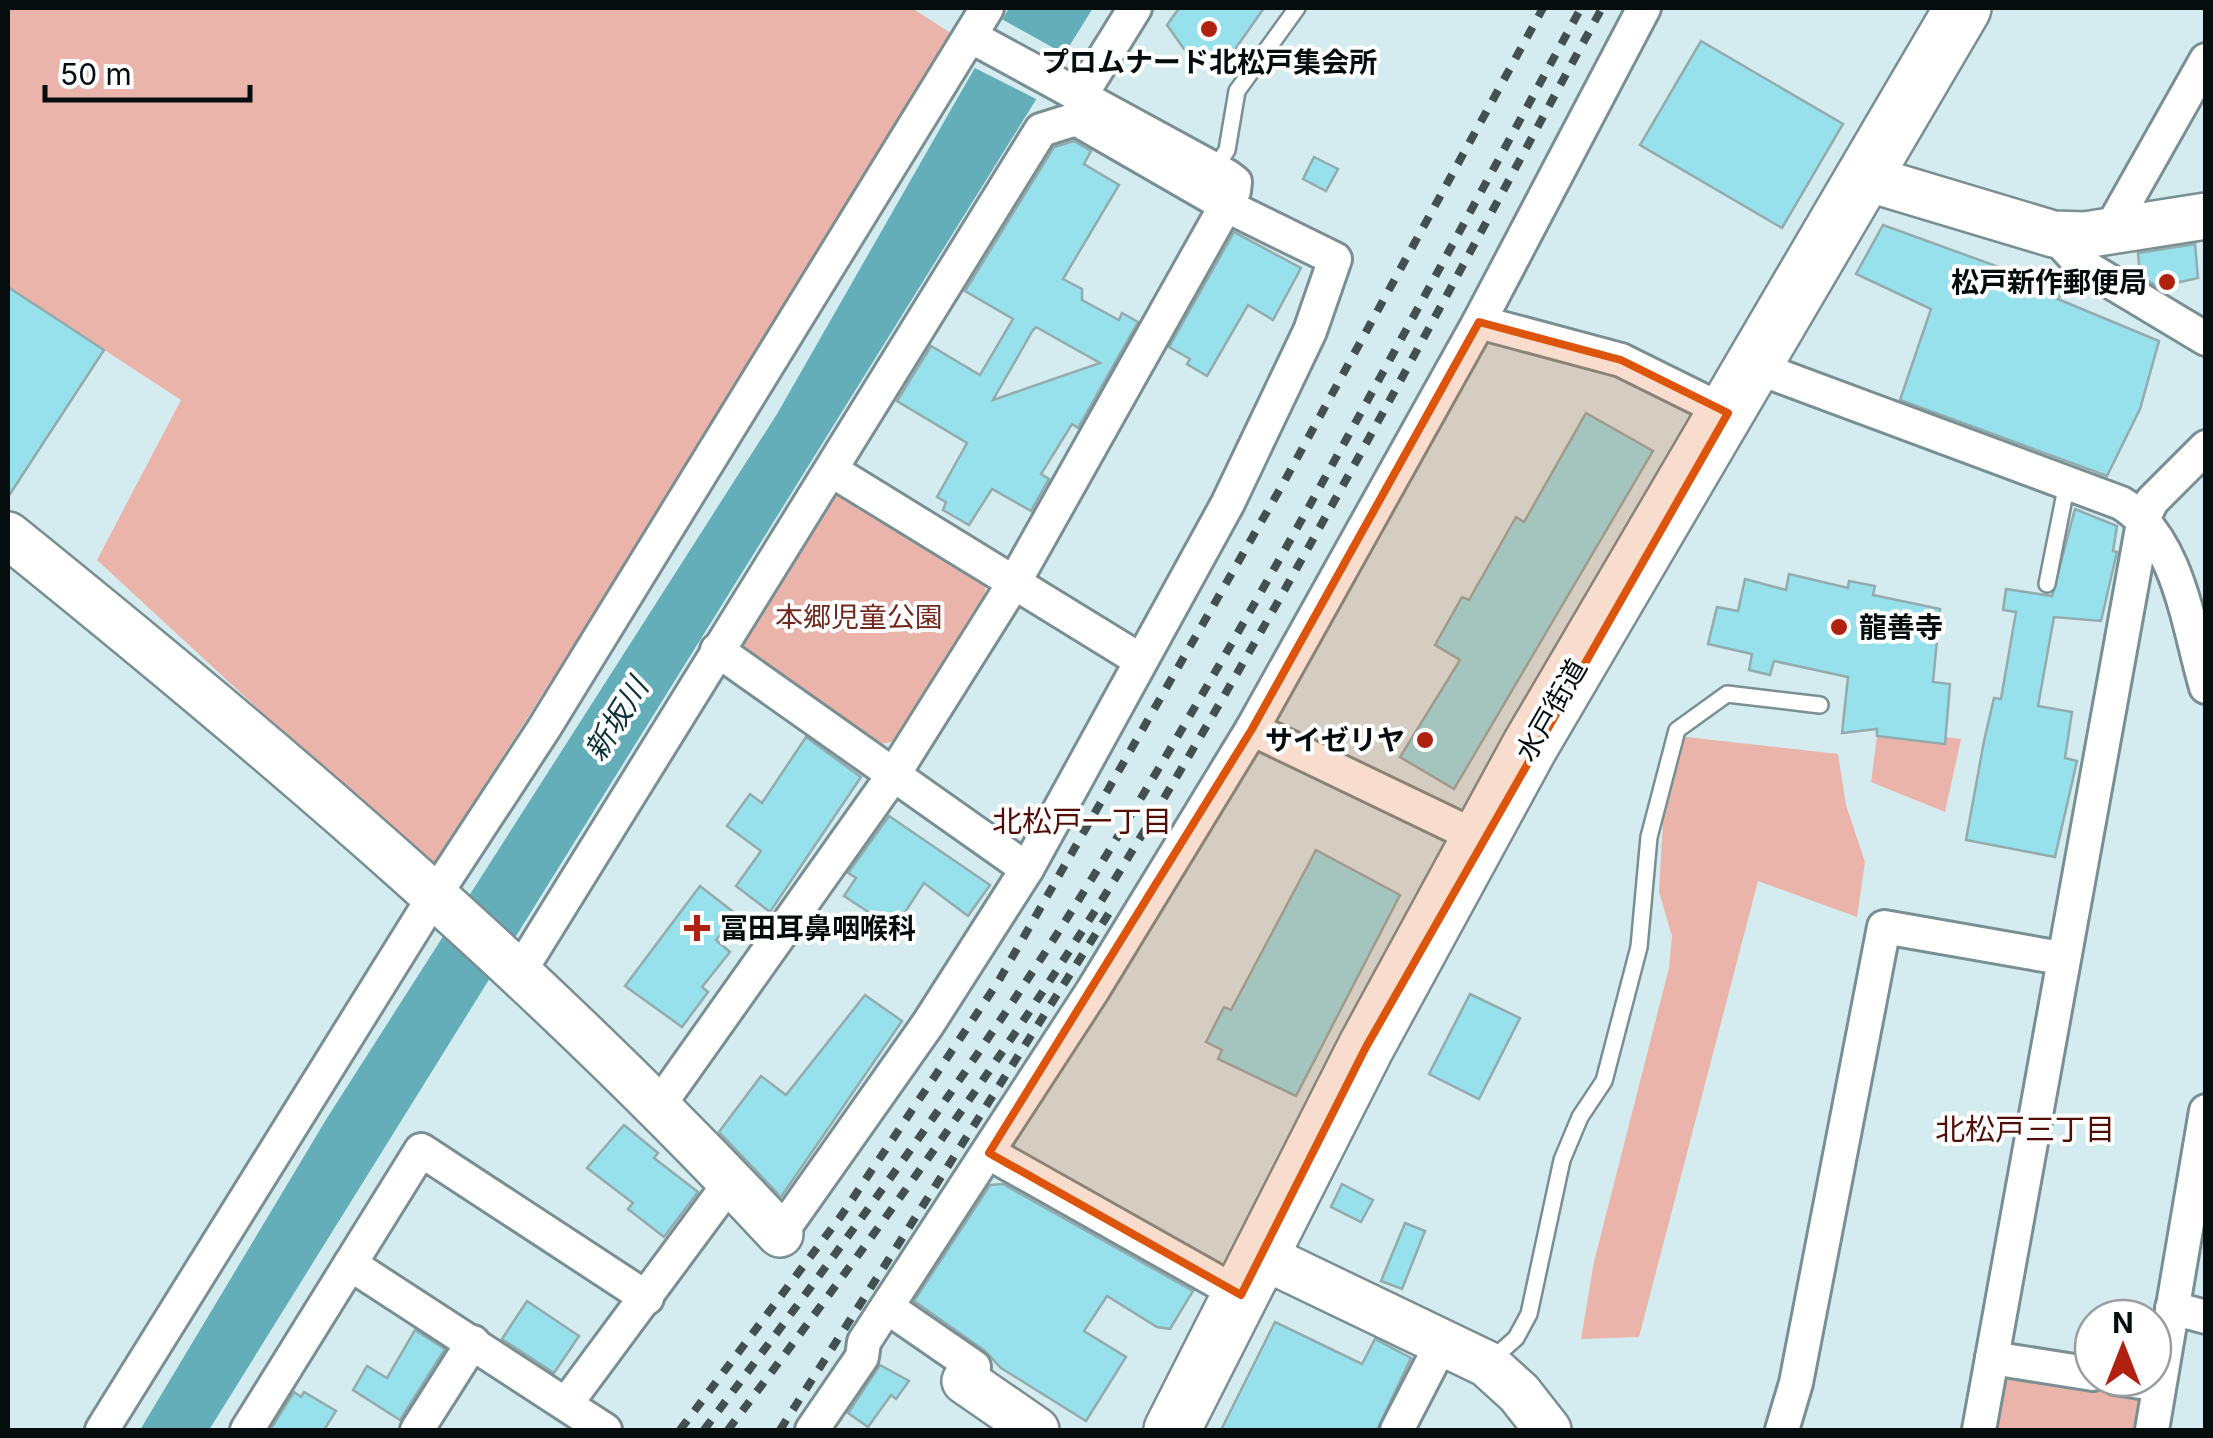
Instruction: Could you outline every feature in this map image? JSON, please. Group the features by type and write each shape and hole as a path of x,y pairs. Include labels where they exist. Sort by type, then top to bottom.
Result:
{"highway":[{"name":"水戸街道","path":"1172,1430 1366,1047 1480,838 1963,8"}],"street":[{"path":"102,1430 976,39 987,8"},
{"path":"1070,89 1135,8"},
{"path":"812,1430 862,1357 864,1342 988,1153 1252,729 1479,322 1644,8"},
{"path":"658,1108 894,774 1015,582 1226,206 1235,182 976,39"},
{"path":"2110,230 2206,60"},
{"path":"8,536 433,898 658,1108 780,1234 928,1024 1026,869 1228,503 1310,331 1334,258 1226,206 1076,119 1041,130 517,976"},
{"path":"1863,177 2053,234 2206,216"},
{"path":"2053,234 2080,264 2206,339"},
{"path":"1479,322 1741,390 2067,483 2121,503 2144,518 2172,574 2206,687"},
{"path":"1979,1430 2061,958 2144,518 2152,502 2206,447"},
{"path":"831,470 1140,660"},
{"path":"717,650 1026,869"},
{"path":"1252,729 1480,838"},
{"path":"1782,1430 1796,1383 1884,927 2061,958"},
{"path":"2173,1302 2206,1110"},
{"path":"247,1430 420,1150 647,1298"},
{"path":"988,1153 1251,1275 1444,1340 1487,1364 1519,1393 1548,1430"},
{"path":"566,1404 728,1184"},
{"path":"350,1264 605,1430"},
{"path":"886,1308 974,1367 965,1381 1022,1427"},
{"path":"2173,1308 2206,1317"},
{"path":"1397,1430 1444,1340"},
{"path":"417,1430 473,1342"},
{"path":"1992,1358 2073,1371"},
{"path":"2152,1430 2157,1398"}],"lane":[{"path":"1215,169 1227,150 1237,91 1296,8"},
{"path":"2048,584 2067,483"},
{"path":"1487,1364 1516,1338 1528,1314 1562,1160 1580,1117 1604,1081 1639,947 1649,836 1677,730 1727,694 1820,705"}],"highlighted area":[{"path":"1479,322 1621,360 1728,413 1366,1047 1241,1295 989,1153 1252,729"}],"green space":[{"path":"8,8 912,8 960,39 431,869 97,560 181,400 8,287"},
{"name":"本郷児童公園","path":"847,490 983,576 986,595 895,741 872,746 744,654 739,629 822,496"},
{"path":"1878,729 1961,739 1945,812 1871,782"},
{"path":"1668,735 1838,754 1846,805 1865,862 1857,917 1758,881 1639,1337 1581,1339 1594,1262 1669,968 1672,936 1659,892"},
{"path":"2006,1370 2073,1379 2073,1398 2143,1398 2138,1430 1986,1430"}],"water":[{"name":"新坂川","path":"1009,8 1093,8 209,1430 140,1430 327,1118 777,414"}],"pier":[{"path":"998,17 1068,56 1040,101 969,65"}],"building":[{"path":"1179,8 1264,8 1224,65 1184,49 1167,25"},
{"path":"1701,41 1843,124 1782,228 1640,145"},
{"path":"1074,141 1091,151 1084,164 1119,185 1063,279 1082,289 1082,300 1119,320 1122,313 1138,322 1078,428 1072,424 1041,474 1049,479 1031,511 992,489 969,525 943,510 946,502 937,497 967,443 897,401 931,346 980,375 1013,319 965,291 1054,147","holes":["1036,327 1100,363 993,400"]},
{"path":"1314,157 1338,169 1326,191 1303,179"},
{"path":"1883,225 2076,295 2053,297 2159,341 2140,409 2107,476 1900,400 1931,309 1856,274"},
{"path":"1234,232 1301,268 1273,320 1248,305 1207,376 1187,364 1190,359 1169,347"},
{"path":"2195,244 2198,278 2158,287 2140,276 2138,253"},
{"path":"8,287 104,350 8,497"},
{"path":"1586,413 1653,451 1454,789 1400,757 1460,660 1435,645 1462,597 1469,600 1516,517 1524,522"},
{"path":"2075,509 2117,526 2113,551 2117,552 2101,621 2054,617 2038,706 2072,712 2065,758 2077,761 2055,857 1966,840 1994,698 2001,699 2016,612 2003,610 2006,589 2052,596"},
{"path":"1789,574 1848,588 1849,581 1875,586 1873,595 1940,609 1933,682 1950,684 1945,744 1877,736 1877,729 1842,733 1848,677 1774,661 1770,675 1749,670 1752,654 1708,644 1717,607 1738,611 1745,579 1786,590"},
{"path":"806,737 861,777 770,912 736,886 761,851 727,826 750,794 762,803"},
{"path":"889,816 990,885 968,916 924,883 894,929 844,896 856,878 848,873"},
{"path":"1316,850 1400,895 1296,1096 1218,1059 1222,1050 1206,1042 1224,1007 1231,1010"},
{"path":"700,886 736,914 716,940 730,952 702,987 708,992 682,1027 625,986"},
{"path":"1470,994 1520,1018 1479,1099 1429,1074"},
{"path":"865,995 902,1021 781,1197 719,1132 761,1076 786,1095"},
{"path":"624,1125 658,1153 654,1158 698,1192 664,1237 628,1209 633,1203 587,1168"},
{"path":"1003,1184 1193,1291 1170,1329 1157,1327 1107,1296 1084,1331 1126,1357 1086,1421 1001,1368 985,1351 914,1301 990,1185"},
{"path":"1342,1184 1373,1200 1361,1222 1331,1207"},
{"path":"1405,1223 1425,1231 1402,1289 1381,1281"},
{"path":"527,1301 579,1336 554,1373 502,1339"},
{"path":"1275,1322 1362,1364 1375,1339 1411,1358 1377,1430 1221,1430"},
{"path":"415,1330 445,1349 400,1420 353,1390 367,1366 387,1378"},
{"path":"880,1365 909,1381 896,1399 891,1395 868,1427 848,1413"},
{"path":"294,1392 301,1397 304,1392 336,1411 324,1430 270,1430"}],"railway":[{"path":"680,1430 841,1216 998,982 1284,482 1543,8"},
{"path":"704,1430 961,1078 1104,859 1288,543 1581,8"},
{"path":"728,1430 981,1082 1123,866 1309,547 1602,8"},
{"path":"780,1430 1111,910"}],"place":[{"name":"プロムナード北松戸集会所","path":"1209,29"},
{"name":"松戸新作郵便局","path":"2167,282"},
{"name":"龍善寺","path":"1839,627"},
{"name":"サイゼリヤ","path":"1425,740"},
{"name":"冨田耳鼻咽喉科","path":"697,928"}],"district":[{"name":"北松戸一丁目","path":"1082,821"},
{"name":"北松戸三丁目","path":"2025,1129"}]}
